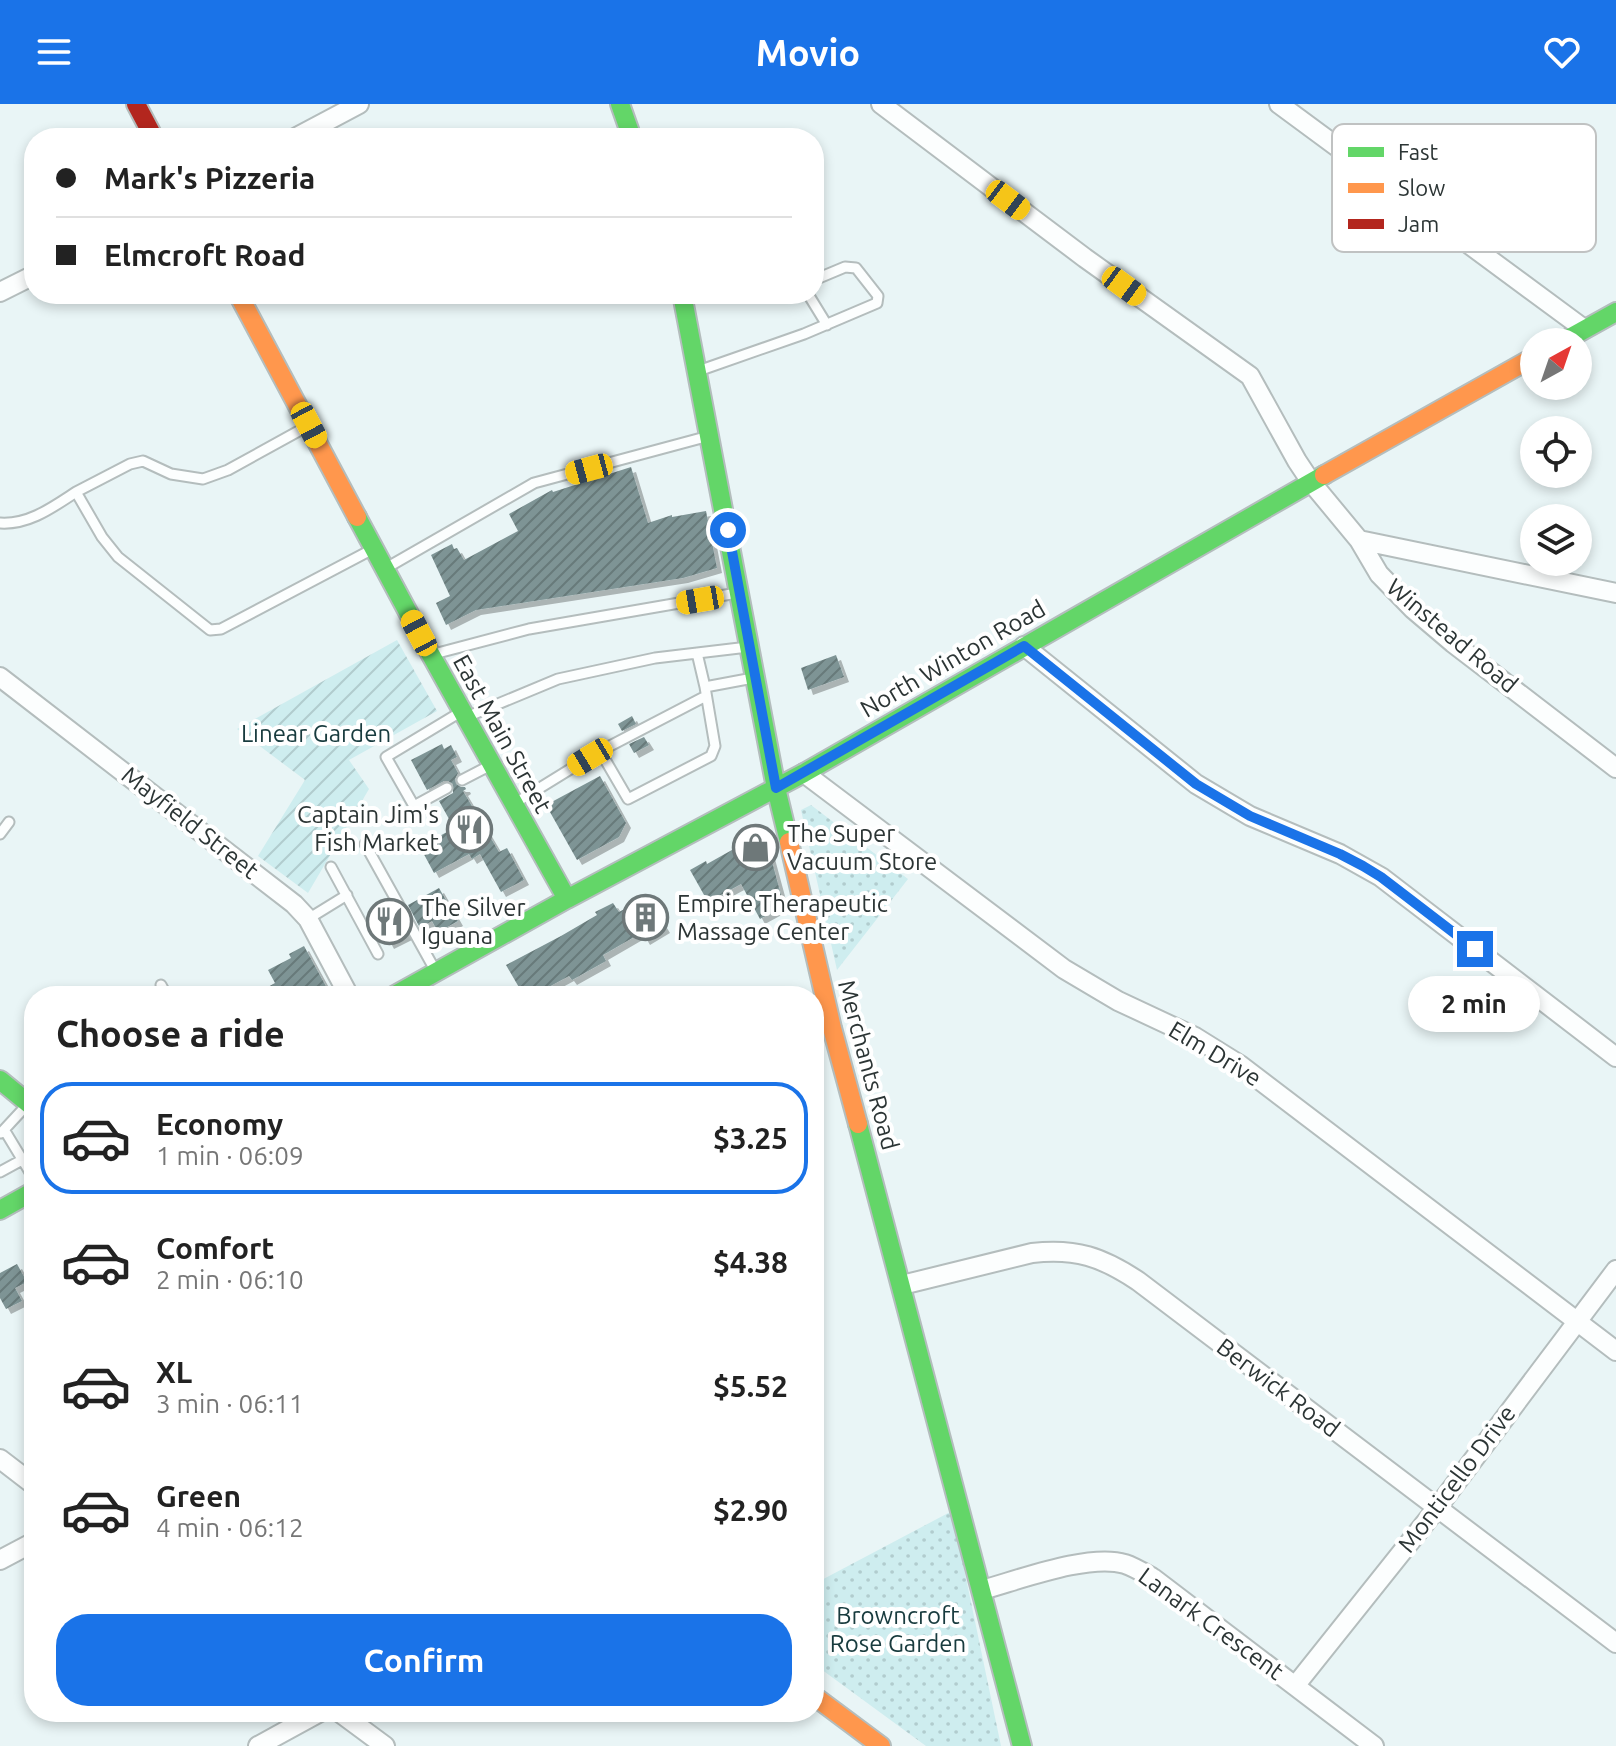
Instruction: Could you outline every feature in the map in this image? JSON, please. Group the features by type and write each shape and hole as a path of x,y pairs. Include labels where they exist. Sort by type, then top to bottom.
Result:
{"main road":[{"path":"136,104 149,128"},
{"path":"620,104 628,128"},
{"name":"East Main Street","path":"243,304 431,655 567,899"},
{"name":"Merchants Road","path":"684,304 776,788 822,986"},
{"path":"1586,328 1616,312"},
{"name":"North Winton Road","path":"411,986 804,773 1520,365"},
{"name":"Merchants Road","path":"824,994 1022,1746"},
{"path":"0,1080 24,1100"},
{"path":"0,1210 24,1197"},
{"path":"824,1703 881,1746"}],"street":[{"path":"314,128 359,104"},
{"name":"Winstead Road","path":"881,104 1085,258 1250,376 1297,461 1359,540 1379,574 1413,609 1453,643 1616,768"},
{"path":"1279,104 1332,143"},
{"path":"1480,252 1583,328"},
{"path":"0,292 24,280"},
{"path":"1359,540 1616,593"},
{"path":"1024,646 1196,784 1250,816 1340,854 1381,877 1616,1057"},
{"name":"Mayfield Street","path":"0,677 294,904 308,919 344,986"},
{"name":"Elm Drive","path":"804,773 1064,969 1118,1001 1195,1037 1240,1065 1616,1351"},
{"path":"824,1032 832,1028"},
{"name":"Berwick Road","path":"902,1285 1053,1250 1087,1254 1104,1261 1138,1281 1616,1643"},
{"name":"Monticello Drive","path":"1295,1686 1437,1508 1616,1270"},
{"path":"0,1459 24,1477"},
{"path":"0,1560 24,1547"},
{"name":"Lanark Crescent","path":"982,1590 1076,1564 1093,1561 1125,1564 1153,1578 1374,1746"},
{"path":"258,1746 302,1722"},
{"path":"353,1722 385,1746"}],"lane":[{"path":"698,371 827,325 877,303 878,296 856,268 845,267 824,276"},
{"path":"814,304 827,325"},
{"path":"0,523 18,523 46,511 130,464 143,461 171,474 203,479 228,470 309,425"},
{"path":"385,569 534,483 710,436"},
{"path":"76,492 102,537 118,557 210,630 221,629 374,549"},
{"path":"431,655 529,629 740,593"},
{"path":"447,788 414,806 386,757 464,714 558,679 655,658 750,647"},
{"path":"596,755 603,756 628,799 711,756 715,746 697,653"},
{"path":"514,804 705,692 756,678"},
{"path":"462,780 492,764"},
{"path":"0,834 9,822"},
{"path":"365,844 437,972"},
{"path":"331,867 378,954"},
{"path":"308,919 347,895"},
{"path":"24,1112 2,1132 24,1163"},
{"path":"0,1172 22,1160"}],"green space":[{"name":"Linear Garden","path":"397,640 437,711 349,760 369,789 308,893 258,856 305,780 237,729"},
{"path":"811,805 908,879 837,970 801,810"},
{"name":"Browncroft Rose Garden","path":"952,1511 1001,1746 926,1746 824,1671 824,1579"}],"building":[{"path":"631,467 648,523 672,515 706,511 717,568 683,578 476,610 446,625 436,603 450,596 431,555 452,544 464,560 518,531 509,514 552,490"},
{"path":"836,655 844,677 808,690 801,668"},
{"path":"632,716 636,724 622,731 618,724"},
{"path":"644,737 649,745 634,753 629,744"},
{"path":"442,744 444,749 451,745 457,757 451,760 458,773 456,784 465,787 463,791 499,852 507,848 524,880 501,892 480,854 472,859 469,854 434,873 420,847 454,828 439,801 453,793 453,784 444,781 427,790 411,760"},
{"path":"600,776 626,823 619,837 577,860 546,805"},
{"path":"764,832 784,906 760,919 741,884 708,902 690,870 706,861 707,864"},
{"path":"439,888 458,921 438,932 432,921 420,928 408,905"},
{"path":"646,897 665,928 645,940 641,933 603,955 606,961 572,980 569,976 550,986 518,986 506,965 561,936 613,903 619,912"},
{"name":"The Silver Iguana","path":"388,901 407,935 389,944 371,910"},
{"path":"304,946 326,986 270,986 275,983 268,970 291,958 289,954"},
{"path":"17,1264 24,1277 24,1284 15,1288 22,1301 6,1309 0,1298 0,1273"}],"traffic: fast":[{"path":"620,104 628,128"},
{"path":"684,304 776,788 789,842"},
{"path":"1587,328 1616,312"},
{"path":"567,899 804,773 1324,475"},
{"path":"357,517 567,899 411,986"},
{"path":"0,1080 24,1100"},
{"path":"858,1124 1022,1746"},
{"path":"0,1210 24,1197"}],"traffic: slow":[{"path":"243,304 357,517"},
{"path":"1324,475 1520,365"},
{"path":"789,842 822,986"},
{"path":"824,993 858,1124"},
{"path":"824,1703 881,1746"}],"traffic: jam":[{"path":"136,104 149,128"}],"place":[{"name":"Captain Jim's Fish Market","path":"470,829"},
{"name":"The Super Vacuum Store","path":"756,848"},
{"name":"Empire Therapeutic Massage Center","path":"646,918"},
{"name":"The Silver Iguana","path":"390,922"}],"route":[{"path":"728,530 776,788 1024,646 1196,784 1250,816 1363,866 1475,949"}]}
